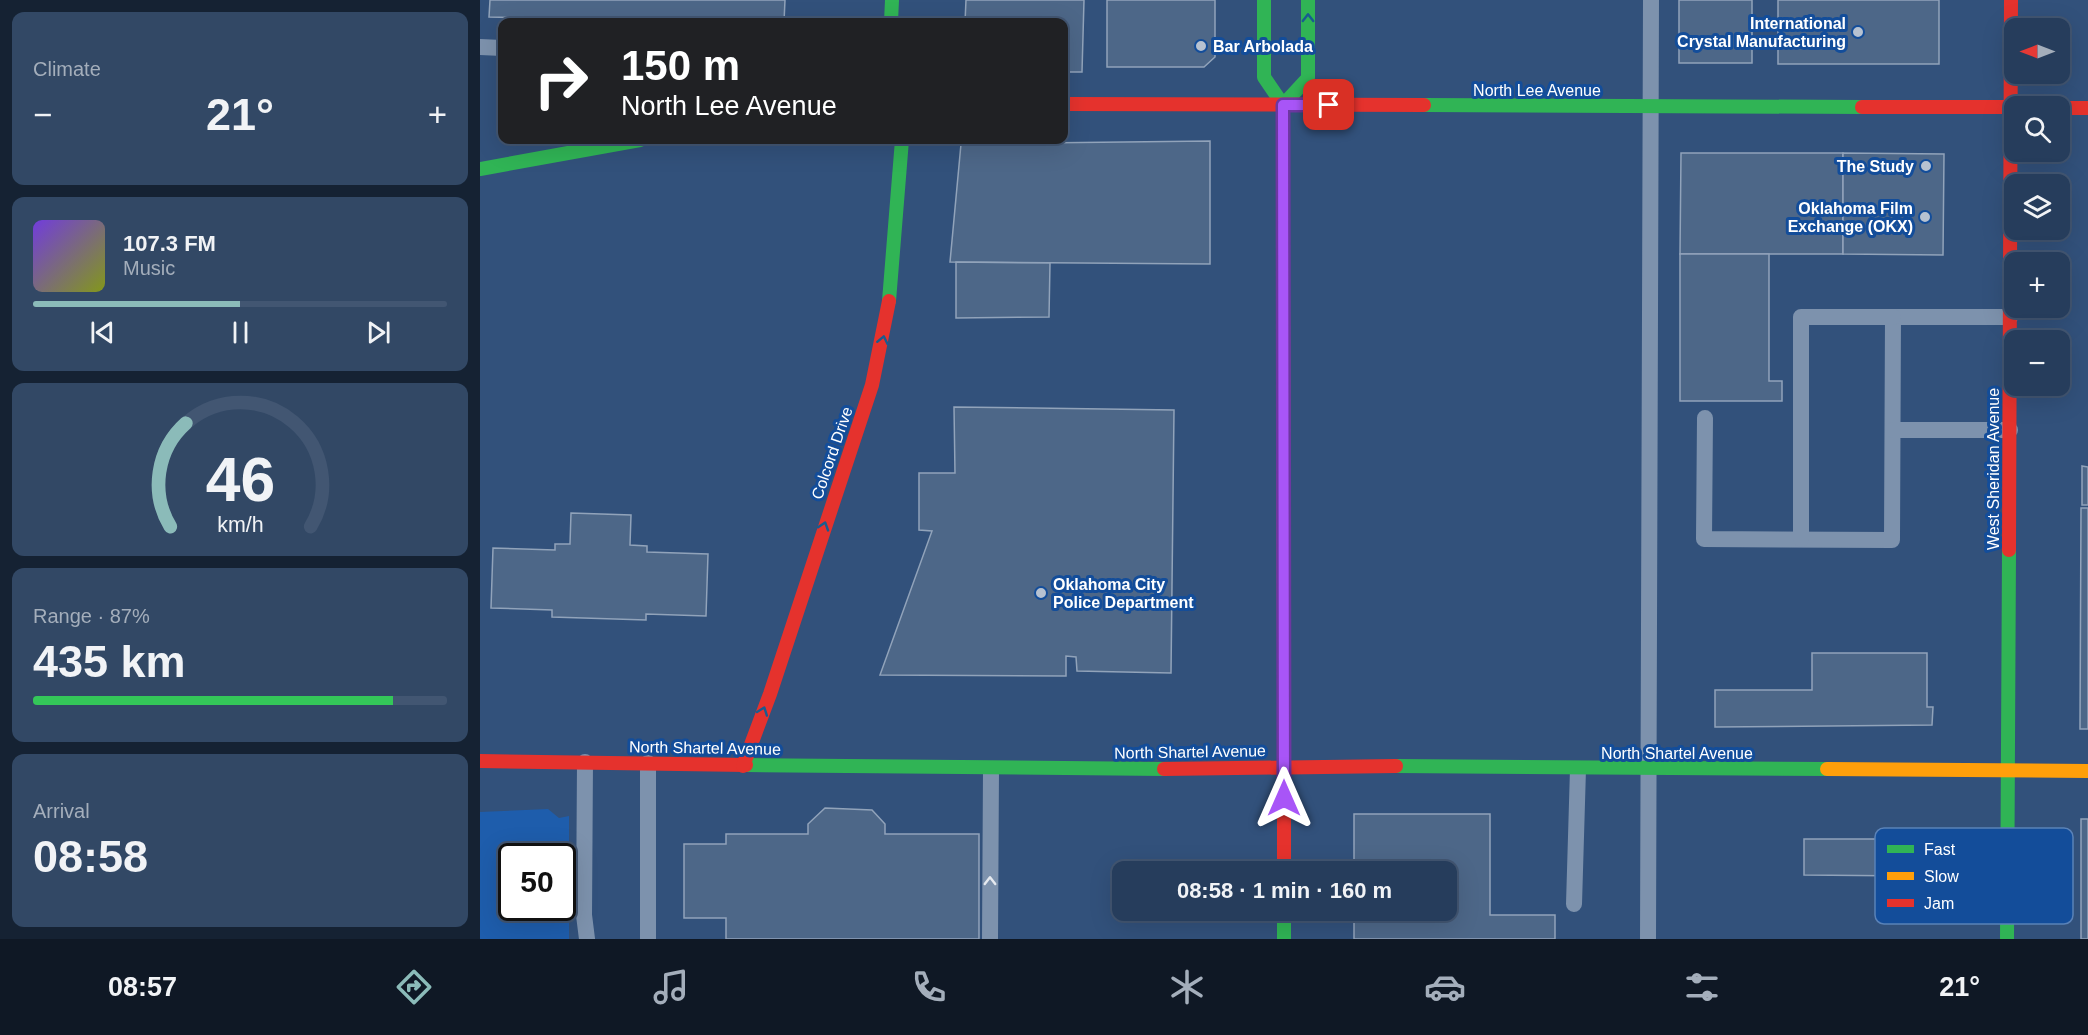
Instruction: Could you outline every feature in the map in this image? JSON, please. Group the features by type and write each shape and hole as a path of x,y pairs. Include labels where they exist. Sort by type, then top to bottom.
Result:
{"main road":[{"path":"891,18 892,0"},
{"path":"1264,0 1264,77 1283,105 1284,861"},
{"path":"1283,105 1308,78 1308,0"},
{"name":"West Sheridan Avenue","path":"2011,0 2012,96"},
{"name":"North Lee Avenue","path":"1068,104 2004,107"},
{"path":"2070,108 2088,108"},
{"path":"480,169 618,144"},
{"name":"Colcord Drive","path":"743,766 770,694 872,385 892,288 902,144"},
{"name":"West Sheridan Avenue","path":"2011,162 2011,252"},
{"name":"West Sheridan Avenue","path":"2008,828 2010,318"},
{"name":"North Shartel Avenue","path":"480,761 991,769 1284,767 2088,771"},
{"path":"1284,921 1284,939"},
{"name":"West Sheridan Avenue","path":"2007,924 2007,939"}],"lane":[{"path":"1648,939 1651,0"},
{"path":"480,47 498,48"},
{"path":"1800,539 1801,316 2004,316"},
{"path":"1705,417 1704,539 1892,540 1893,316"},
{"path":"1893,430 2010,430"},
{"path":"585,762 584,915 587,939"},
{"path":"648,763 648,939"},
{"path":"990,939 991,769"},
{"path":"1574,904 1578,769"}],"shaded area":[{"path":"548,809 559,818 569,816 569,843 498,843 498,921 569,921 569,939 480,939 480,812"}],"building":[{"path":"490,0 785,0 784,18 489,17"},
{"path":"966,0 1084,0 1082,72 1068,72 1068,18 965,18"},
{"path":"1107,0 1215,0 1215,57 1204,67 1107,67"},
{"path":"1679,0 1752,0 1752,63 1679,63"},
{"name":"International Crystal Manufacturing","path":"1778,0 1939,0 1939,64 1778,64"},
{"path":"1210,141 1210,264 950,262 961,144"},
{"path":"1681,153 1843,153 1843,254 1680,254"},
{"path":"1843,153 1944,154 1943,255 1843,254"},
{"path":"1680,254 1769,254 1769,381 1782,381 1782,401 1680,401"},
{"path":"956,262 1050,263 1049,317 956,318"},
{"name":"Oklahoma City Police Department","path":"954,407 1174,410 1171,673 1077,671 1076,657 1066,656 1066,676 880,675 932,531 919,530 919,473 955,473"},
{"path":"2082,466 2088,467 2088,505 2082,505"},
{"path":"2081,508 2088,508 2088,729 2080,729"},
{"path":"571,513 631,515 630,545 647,546 647,552 708,554 706,616 646,614 646,620 552,617 552,610 491,608 493,548 555,550 555,544 570,544"},
{"path":"1812,653 1927,653 1927,707 1933,707 1932,725 1715,727 1715,690 1812,690"},
{"path":"825,808 872,810 885,824 885,834 979,834 979,939 726,939 726,918 684,918 684,844 726,844 726,834 808,834 808,824"},
{"path":"1354,814 1490,814 1490,915 1555,915 1555,939 1354,939 1354,921 1457,921 1457,861 1354,861"},
{"path":"2081,819 2088,819 2088,939 2081,939"},
{"path":"1804,839 1875,839 1875,876 1804,875"}],"traffic: fast":[{"path":"891,18 892,0"},
{"path":"1264,0 1264,77 1283,105 1283,290"},
{"path":"1283,105 1308,78 1308,0"},
{"path":"1424,105 1862,107"},
{"path":"480,169 618,144"},
{"path":"889,301 902,144"},
{"path":"2008,828 2009,550"},
{"path":"746,765 1164,769"},
{"path":"1396,766 1827,769"},
{"path":"1284,921 1284,939"},
{"path":"2007,924 2007,939"}],"traffic: slow":[{"path":"1283,290 1284,651"},
{"path":"1827,769 2088,771"}],"traffic: jam":[{"path":"2009,550 2011,0"},
{"path":"1068,104 1424,105"},
{"path":"1862,107 2004,107"},
{"path":"2070,108 2088,108"},
{"path":"743,766 770,694 872,385 889,301"},
{"path":"1284,651 1284,861"},
{"path":"480,761 746,765"},
{"path":"1164,769 1396,766"}],"place":[{"name":"International Crystal Manufacturing","path":"1858,32"},
{"name":"Bar Arbolada","path":"1201,46"},
{"name":"The Study","path":"1926,166"},
{"name":"Oklahoma Film Exchange (OKX)","path":"1925,217"},
{"name":"Oklahoma City Police Department","path":"1041,593"}],"route":[{"path":"1284,798 1283,105 1329,105"}]}
